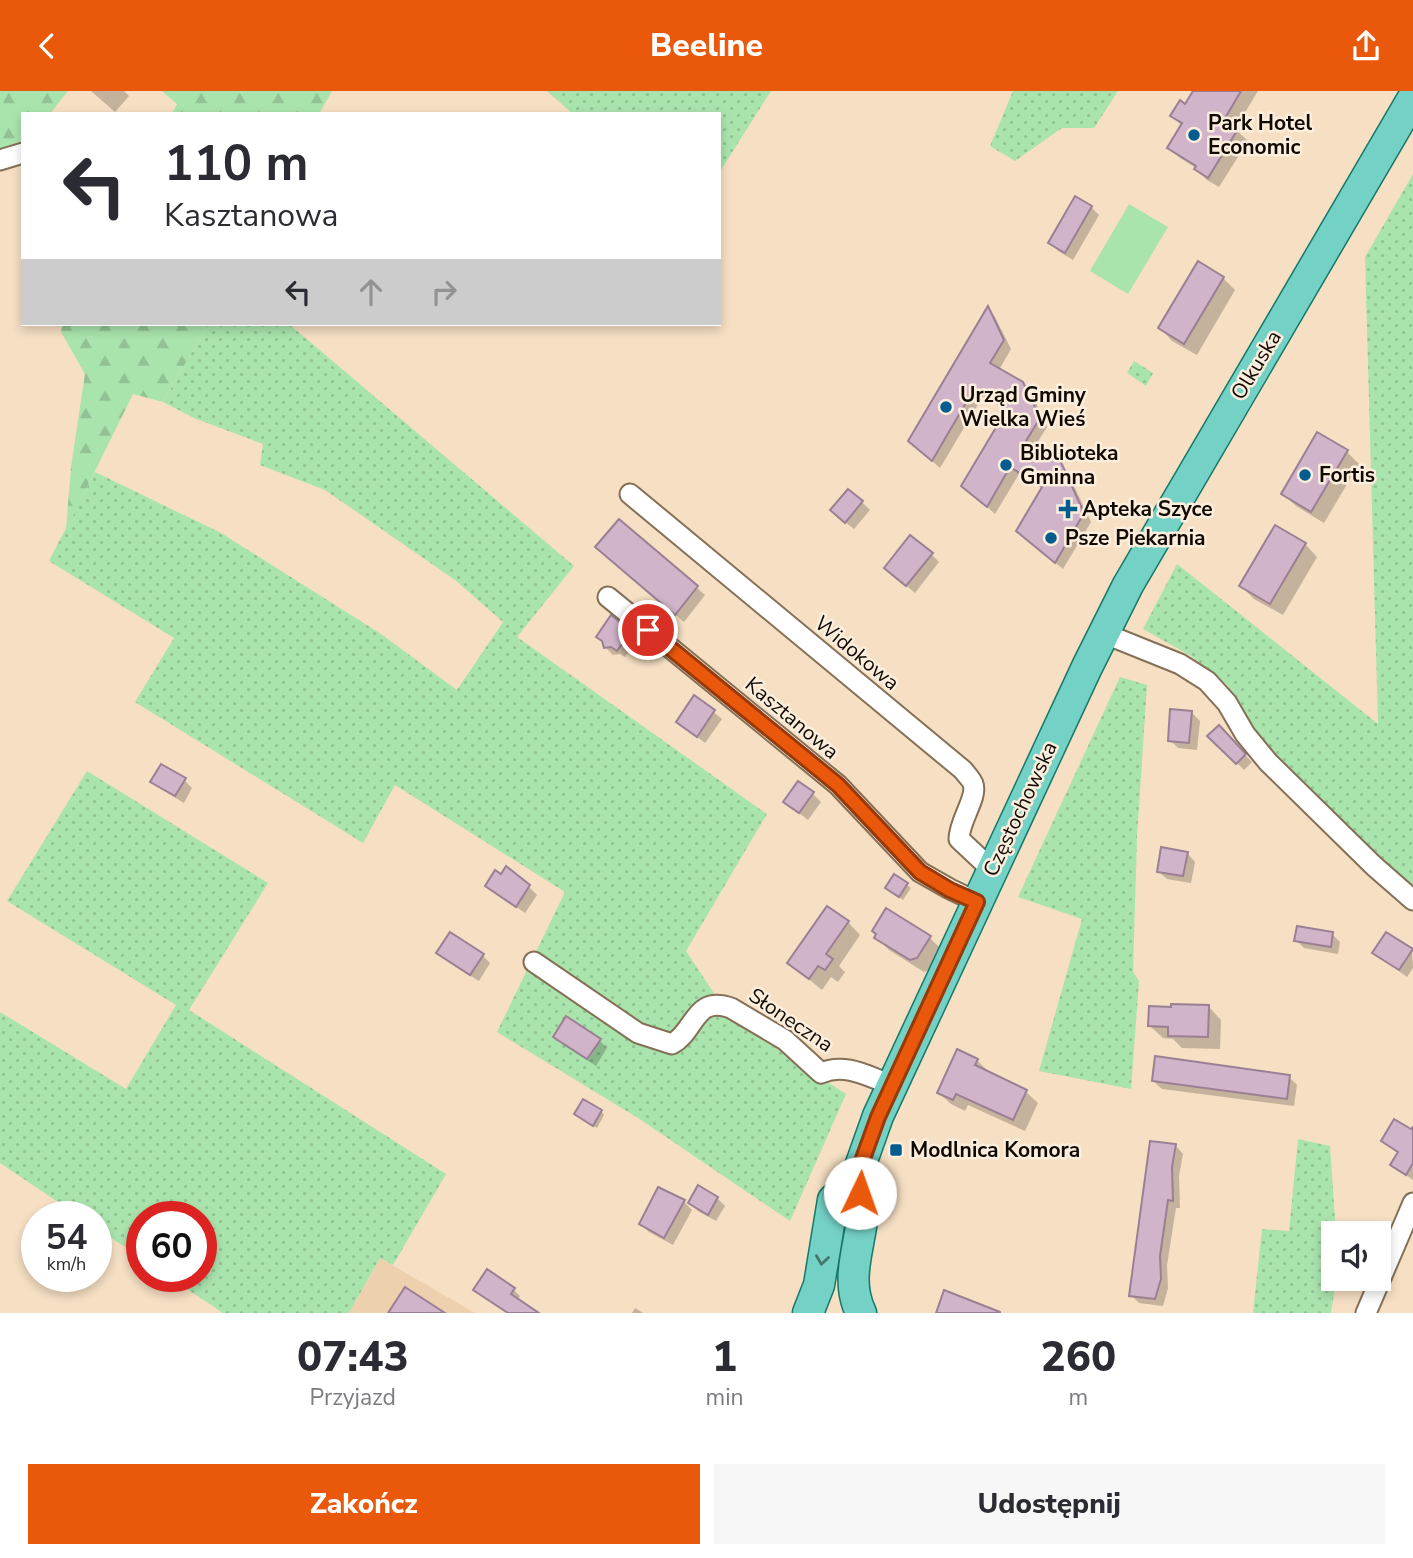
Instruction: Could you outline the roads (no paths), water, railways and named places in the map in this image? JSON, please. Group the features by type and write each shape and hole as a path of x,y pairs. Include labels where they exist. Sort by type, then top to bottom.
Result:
{"main road":[{"name":"Olkuska","path":"1104,633 1165,519 1413,98"},
{"name":"Częstochowska","path":"808,1313 819,1285 832,1201 856,1178 873,1127 892,1085 1104,633"},
{"path":"856,1178 864,1208 855,1257 853,1287 861,1313"}],"street":[{"path":"0,160 21,154"},
{"name":"Widokowa","path":"629,494 963,770 974,785 973,797 959,828 959,839 992,870"},
{"name":"Kasztanowa","path":"608,597 838,785 920,872 977,902"},
{"path":"1104,633 1180,663 1207,681 1227,703 1245,734 1268,762 1374,866 1413,900"},
{"name":"Słoneczna","path":"534,962 638,1033 650,1038 672,1044 699,1013 707,1007 723,1005 785,1040 821,1073 838,1068 850,1070 892,1085"},
{"path":"1366,1313 1413,1203"}],"place":[{"name":"Park Hotel Economic","path":"1194,135"},
{"name":"Urząd Gminy Wielka Wieś","path":"946,407"},
{"name":"Biblioteka Gminna","path":"1006,465"},
{"name":"Fortis","path":"1305,475"},
{"name":"Apteka Szyce","path":"1068,509"},
{"name":"Psze Piekarnia","path":"1051,538"},
{"name":"Modlnica Komora","path":"896,1150"}]}
